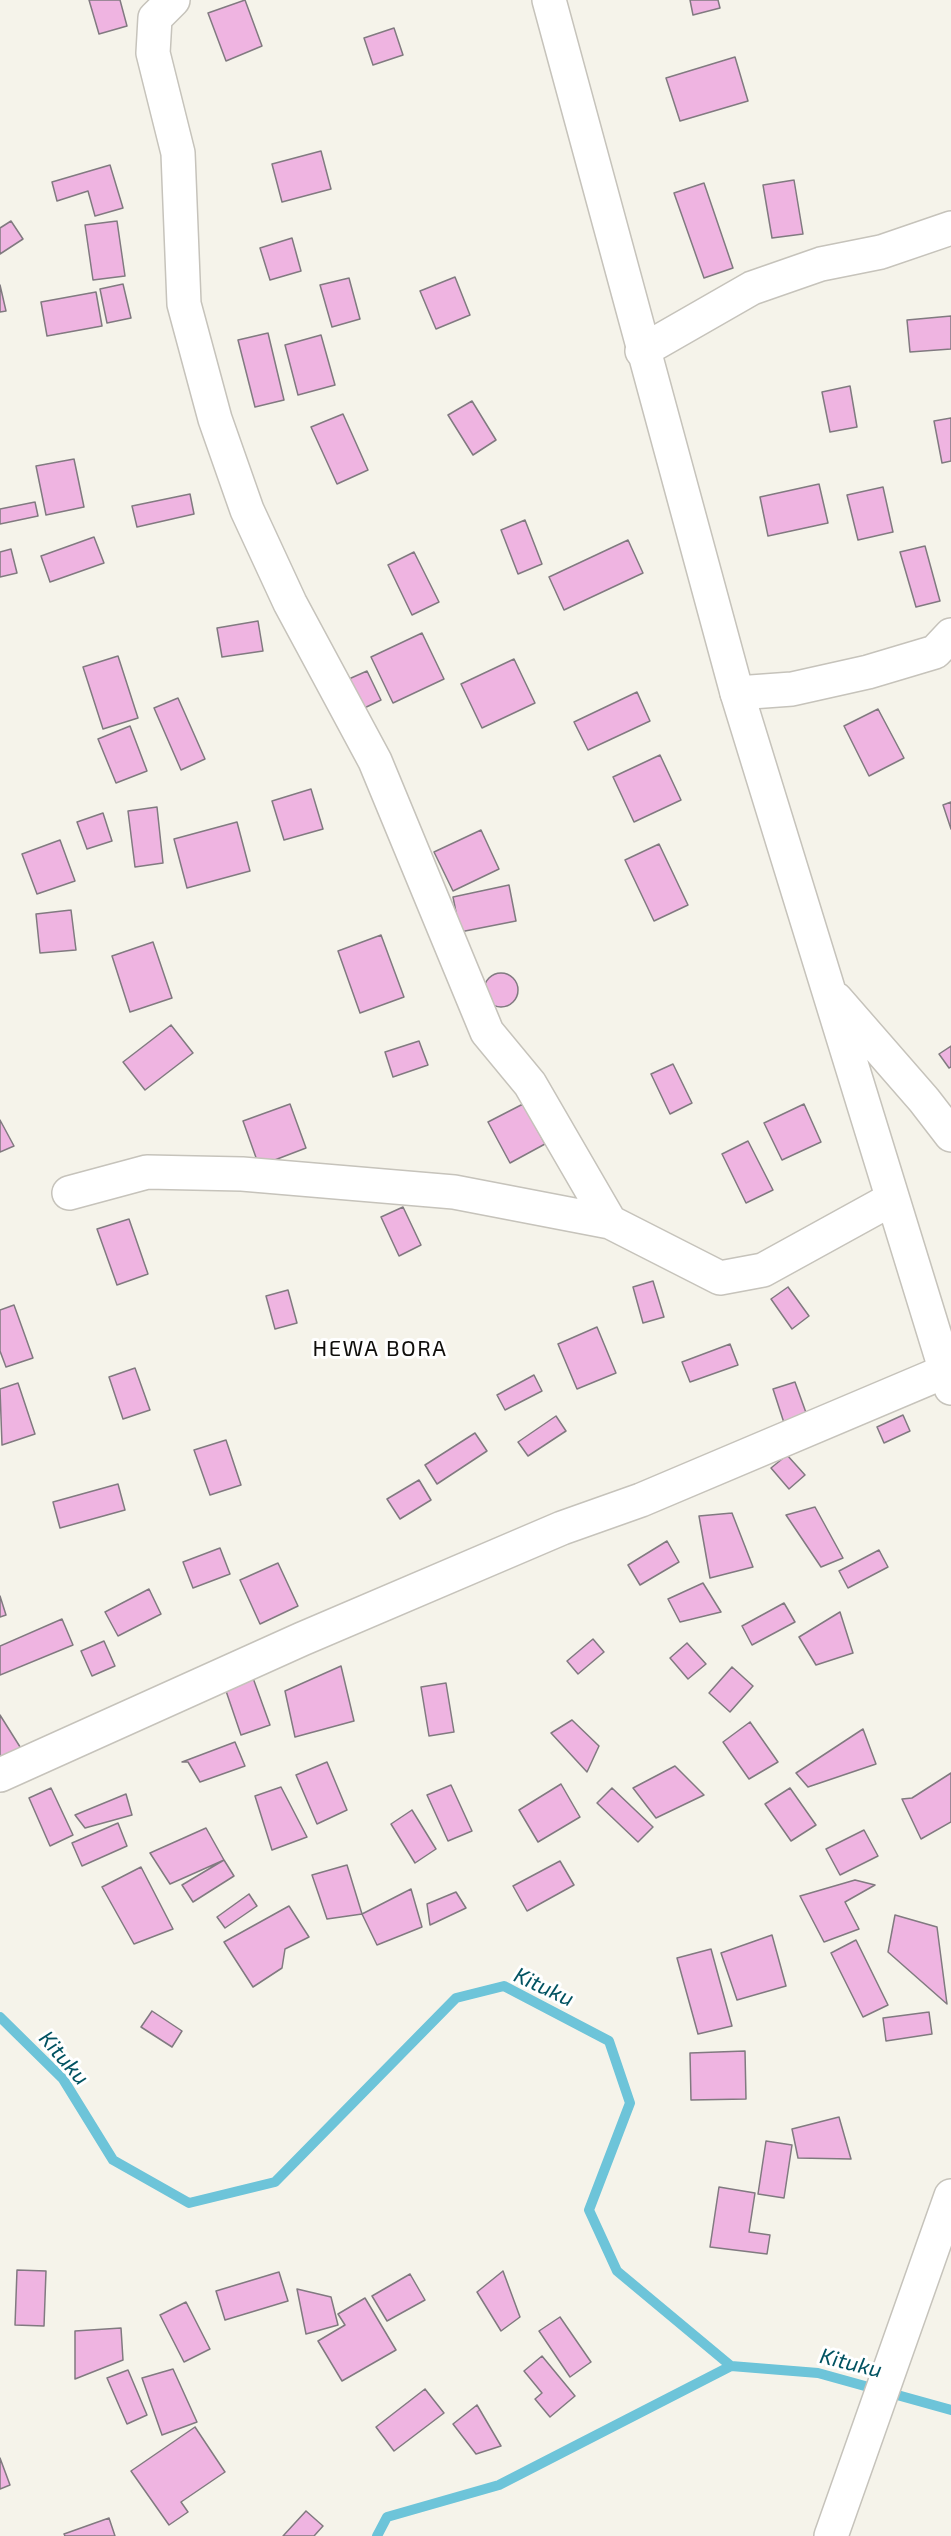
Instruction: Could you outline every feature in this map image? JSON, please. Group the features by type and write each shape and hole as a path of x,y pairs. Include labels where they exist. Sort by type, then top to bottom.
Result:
{"street":[{"path":"173,0 155,18 153,52 178,153 184,304 216,419 247,510 290,603 375,761 487,1032 530,1084 610,1222"},
{"path":"0,1776 302,1639 562,1528 948,1379 824,984 737,693 642,351 549,0"},
{"path":"642,351 752,288 821,264 881,252 951,228"},
{"path":"737,693 792,689 868,672 935,651 951,635"},
{"path":"824,984 924,1100 951,1135"},
{"path":"69,1193 147,1172 242,1174 454,1192 610,1222 720,1278 763,1270 892,1199"},
{"path":"831,2536 951,2196"}],"building":[{"path":"89,0 120,0 127,26 99,34"},
{"path":"245,0 262,46 226,61 208,13"},
{"path":"690,0 718,0 720,8 693,15"},
{"path":"394,28 403,55 373,65 364,38"},
{"path":"735,57 748,101 680,121 666,78"},
{"path":"321,151 331,189 282,202 272,164"},
{"path":"110,165 123,208 95,216 88,191 57,201 52,182"},
{"path":"794,180 803,234 772,238 763,185"},
{"path":"704,183 733,268 704,278 674,193"},
{"path":"11,221 23,239 0,254 0,228"},
{"path":"117,221 125,276 93,280 85,225"},
{"path":"292,238 301,271 270,280 260,248"},
{"path":"455,277 470,315 436,329 420,291"},
{"path":"349,278 360,319 332,327 320,285"},
{"path":"123,284 131,318 107,323 100,289"},
{"path":"0,285 6,311 0,312"},
{"path":"96,292 102,326 47,336 41,302"},
{"path":"951,316 951,349 910,352 907,320"},
{"path":"268,333 284,400 255,407 238,340"},
{"path":"321,335 335,385 298,395 285,345"},
{"path":"850,386 857,427 830,432 822,392"},
{"path":"472,401 496,440 473,455 448,415"},
{"path":"343,414 368,470 337,484 311,427"},
{"path":"951,418 951,461 942,463 934,421"},
{"path":"74,459 84,507 46,515 36,466"},
{"path":"819,484 828,523 768,536 760,497"},
{"path":"883,487 893,532 858,540 847,495"},
{"path":"190,494 194,514 137,527 132,506"},
{"path":"35,502 38,516 0,524 0,509"},
{"path":"525,520 542,564 518,574 501,530"},
{"path":"94,537 104,563 50,582 41,556"},
{"path":"628,540 643,573 564,610 549,577"},
{"path":"925,546 940,601 916,607 900,552"},
{"path":"11,549 17,573 0,577 0,552"},
{"path":"414,552 439,602 412,615 388,565"},
{"path":"258,621 263,651 222,657 217,628"},
{"path":"422,633 444,679 393,703 371,657"},
{"path":"118,656 138,718 103,729 83,667"},
{"path":"514,659 535,703 482,728 461,684"},
{"path":"367,671 381,700 356,712 342,682"},
{"path":"637,692 650,721 588,750 574,722"},
{"path":"178,698 205,759 181,770 154,708"},
{"path":"878,709 904,758 869,776 844,726"},
{"path":"130,726 147,771 116,783 98,739"},
{"path":"660,755 681,800 634,822 613,777"},
{"path":"311,789 323,829 284,840 272,801"},
{"path":"951,802 951,829 943,805"},
{"path":"157,807 163,863 135,867 128,811"},
{"path":"103,813 112,841 87,849 77,822"},
{"path":"237,822 250,871 187,888 174,839"},
{"path":"481,830 499,869 453,891 434,852"},
{"path":"60,840 75,881 37,894 22,854"},
{"path":"659,844 688,905 654,921 625,860"},
{"path":"509,885 516,921 460,932 453,897"},
{"path":"71,910 76,950 40,953 36,914"},
{"path":"381,935 404,997 360,1013 338,951"},
{"path":"153,942 172,998 130,1012 112,956"},
{"path":"501,973 513,978 518,990 513,1002 501,1007 489,1002 484,990 489,978"},
{"path":"171,1025 193,1053 145,1090 123,1062"},
{"path":"419,1041 428,1065 393,1077 385,1052"},
{"path":"951,1046 951,1067 949,1068 939,1054"},
{"path":"673,1064 692,1103 670,1114 651,1074"},
{"path":"290,1104 306,1148 259,1166 243,1121"},
{"path":"523,1104 545,1144 510,1163 488,1122"},
{"path":"804,1104 821,1142 782,1160 764,1123"},
{"path":"0,1120 14,1146 0,1152"},
{"path":"748,1141 773,1190 746,1203 722,1154"},
{"path":"403,1207 421,1245 399,1256 381,1217"},
{"path":"129,1219 148,1274 117,1285 97,1229"},
{"path":"653,1281 664,1317 643,1323 633,1287"},
{"path":"788,1287 809,1316 792,1329 771,1299"},
{"path":"288,1290 297,1323 275,1329 266,1296"},
{"path":"14,1305 33,1358 6,1367 0,1351 0,1310"},
{"path":"597,1327 616,1373 577,1389 558,1344"},
{"path":"730,1344 738,1365 690,1382 682,1362"},
{"path":"135,1368 150,1410 123,1419 109,1377"},
{"path":"534,1375 542,1391 505,1410 497,1395"},
{"path":"795,1382 809,1421 786,1429 773,1389"},
{"path":"18,1383 35,1434 2,1445 0,1389"},
{"path":"903,1415 910,1431 884,1443 877,1427"},
{"path":"556,1416 566,1431 528,1456 518,1442"},
{"path":"475,1433 487,1451 437,1484 425,1465"},
{"path":"226,1440 241,1485 210,1495 194,1450"},
{"path":"787,1455 805,1475 789,1489 771,1468"},
{"path":"419,1480 431,1500 400,1519 387,1499"},
{"path":"118,1484 125,1510 60,1528 53,1502"},
{"path":"815,1507 843,1558 821,1567 786,1515"},
{"path":"732,1513 753,1567 710,1578 699,1516"},
{"path":"667,1541 679,1562 640,1585 628,1565"},
{"path":"220,1548 230,1574 193,1588 183,1562"},
{"path":"879,1550 888,1567 848,1588 839,1571"},
{"path":"278,1563 298,1606 260,1624 240,1580"},
{"path":"703,1583 721,1612 680,1622 668,1599"},
{"path":"149,1589 161,1614 118,1636 105,1612"},
{"path":"0,1596 6,1615 0,1617"},
{"path":"784,1603 795,1622 752,1645 742,1626"},
{"path":"840,1612 853,1653 816,1665 799,1637"},
{"path":"62,1619 73,1645 0,1675 0,1646"},
{"path":"593,1639 604,1652 578,1674 567,1661"},
{"path":"104,1641 115,1666 92,1676 81,1651"},
{"path":"687,1643 706,1664 688,1679 670,1658"},
{"path":"341,1666 354,1721 295,1737 285,1691"},
{"path":"732,1667 753,1686 730,1712 709,1693"},
{"path":"253,1678 270,1725 241,1735 225,1688"},
{"path":"446,1683 454,1732 429,1736 421,1687"},
{"path":"0,1715 22,1750 0,1758"},
{"path":"572,1720 599,1746 587,1772 551,1733"},
{"path":"750,1722 778,1762 749,1779 723,1742"},
{"path":"863,1729 876,1764 808,1787 796,1773"},
{"path":"235,1742 245,1766 200,1782 188,1762 182,1762"},
{"path":"327,1762 347,1810 317,1824 296,1775"},
{"path":"675,1766 704,1795 656,1818 633,1788"},
{"path":"951,1773 951,1822 921,1839 902,1799 912,1798"},
{"path":"561,1784 580,1817 538,1842 519,1810"},
{"path":"451,1785 472,1831 448,1841 427,1795"},
{"path":"281,1787 307,1837 272,1850 255,1796"},
{"path":"51,1788 73,1835 50,1846 29,1798"},
{"path":"612,1788 653,1827 638,1842 597,1803"},
{"path":"790,1788 816,1825 791,1841 765,1804"},
{"path":"126,1794 132,1815 85,1828 75,1815"},
{"path":"412,1810 436,1849 415,1863 391,1824"},
{"path":"118,1823 127,1846 82,1866 72,1843"},
{"path":"206,1828 224,1860 170,1884 150,1853"},
{"path":"864,1830 878,1856 840,1875 826,1849"},
{"path":"224,1860 234,1876 193,1902 182,1885"},
{"path":"560,1861 574,1885 527,1911 513,1886"},
{"path":"347,1865 362,1914 327,1919 312,1875"},
{"path":"141,1867 173,1929 134,1944 102,1887"},
{"path":"855,1880 875,1885 845,1902 859,1929 824,1942 800,1896"},
{"path":"411,1889 422,1927 377,1945 362,1914"},
{"path":"456,1892 466,1908 430,1925 427,1904"},
{"path":"249,1894 257,1906 225,1928 217,1917"},
{"path":"289,1906 309,1937 285,1949 282,1968 253,1987 224,1942"},
{"path":"895,1915 937,1927 947,2004 888,1952"},
{"path":"772,1935 786,1986 737,2000 721,1953"},
{"path":"856,1940 888,2005 863,2017 831,1953"},
{"path":"711,1949 732,2026 698,2034 677,1958"},
{"path":"152,2011 182,2031 172,2047 141,2027"},
{"path":"929,2012 932,2034 886,2041 883,2018"},
{"path":"745,2051 746,2099 691,2100 690,2053"},
{"path":"839,2117 851,2159 798,2158 792,2129"},
{"path":"766,2141 792,2145 784,2198 758,2194"},
{"path":"719,2187 755,2193 749,2232 770,2235 767,2254 710,2247"},
{"path":"17,2270 46,2271 44,2326 15,2325"},
{"path":"503,2271 520,2317 501,2331 477,2292"},
{"path":"279,2272 288,2301 225,2320 216,2291"},
{"path":"410,2274 425,2300 387,2321 372,2296"},
{"path":"297,2289 331,2297 338,2325 306,2334"},
{"path":"365,2298 396,2350 342,2381 318,2341 345,2325 338,2314"},
{"path":"186,2302 210,2349 184,2362 160,2315"},
{"path":"560,2317 591,2362 570,2377 539,2331"},
{"path":"121,2328 123,2360 75,2379 75,2331"},
{"path":"542,2356 575,2396 550,2417 535,2399 542,2393 524,2371"},
{"path":"173,2369 197,2422 162,2435 142,2378"},
{"path":"128,2370 147,2415 127,2424 107,2378"},
{"path":"425,2389 444,2413 394,2451 376,2427"},
{"path":"477,2405 501,2446 476,2454 453,2424"},
{"path":"195,2427 225,2472 181,2502 188,2512 169,2525 131,2471"},
{"path":"0,2458 10,2485 0,2489"},
{"path":"306,2511 323,2526 314,2536 283,2536"},
{"path":"109,2518 115,2536 65,2536 64,2534"}],"waterway":[{"name":"Kituku","path":"0,2017 63,2079 113,2160 189,2203 275,2182 456,1998 504,1986 609,2041 630,2103 589,2210 617,2271 731,2366 818,2373 951,2410"},
{"path":"377,2536 387,2517 499,2485 731,2366"}],"district":[{"name":"HEWA BORA","path":"380,1349"}]}
